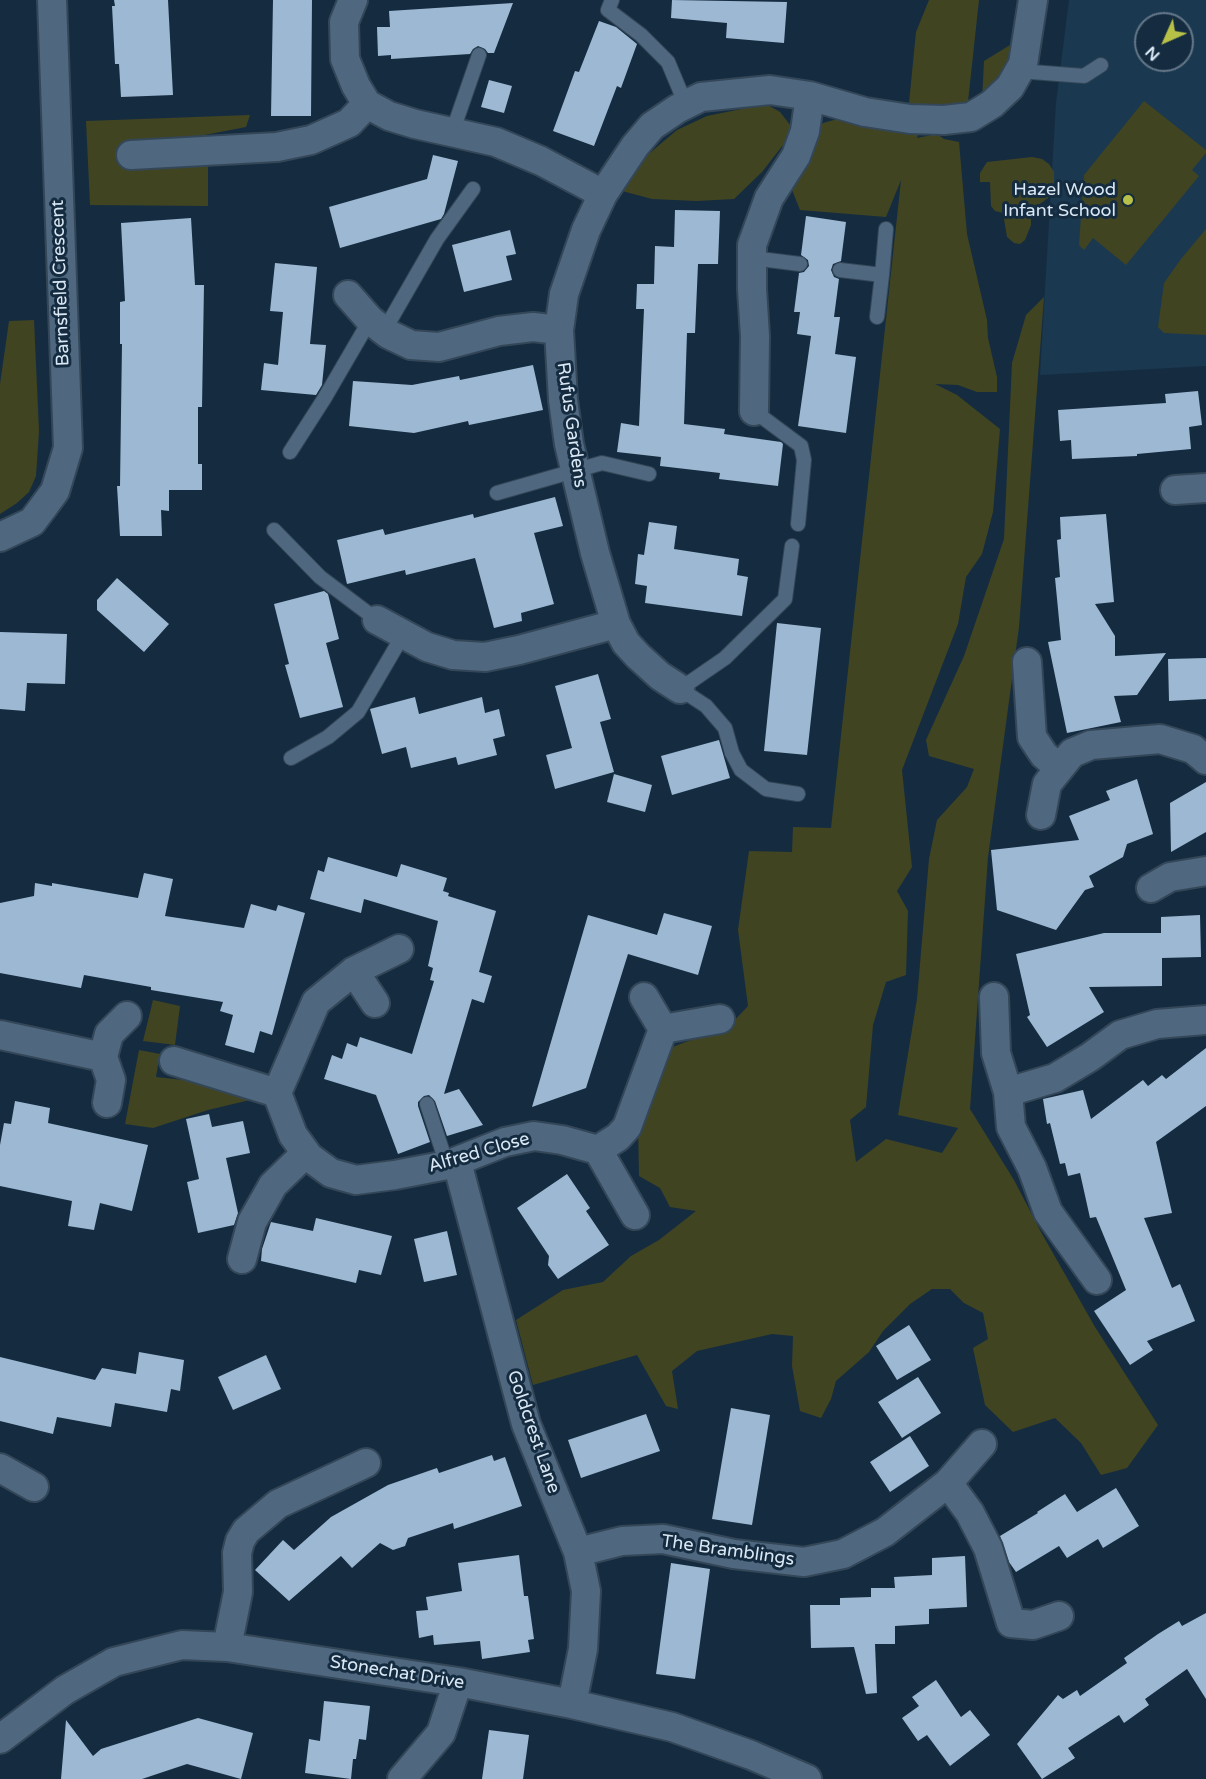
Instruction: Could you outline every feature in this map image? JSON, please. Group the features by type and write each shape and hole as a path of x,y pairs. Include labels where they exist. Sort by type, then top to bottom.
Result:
{"street":[{"name":"Barnsfield Crescent","path":"0,537 32,522 55,491 68,448 52,0"},
{"path":"353,0 344,22 345,58 356,86 368,104 389,116 496,142 541,161 603,194"},
{"path":"1019,71 1023,64 1033,0"},
{"name":"Rufus Gardens","path":"680,689 660,676 638,656 626,643 616,624 607,598 575,471 563,400 559,330 564,294 586,230 603,194 635,146 652,126 701,97 770,90 810,96 865,112 910,119 944,120 971,117 992,104 1010,87 1019,71"},
{"path":"754,411 755,336 752,245 769,198 796,156 806,131 810,96"},
{"path":"131,155 277,147 311,140 349,123 368,104"},
{"path":"348,296 377,325 411,345 439,347 499,331 533,327 559,330"},
{"path":"1175,490 1206,488"},
{"path":"377,620 427,647 453,655 484,657 616,624"},
{"path":"1027,662 1032,737 1044,755 1059,768"},
{"path":"1041,814 1047,784 1072,753 1091,745 1160,738 1193,749 1206,760"},
{"path":"1151,888 1170,877 1206,871"},
{"path":"174,1061 277,1093 316,1002 354,971 399,949"},
{"path":"354,971 375,1003"},
{"path":"644,997 663,1029"},
{"path":"994,997 996,1053 1008,1092 1011,1127 1032,1168 1048,1212 1097,1280"},
{"path":"107,1103 111,1080 103,1057 109,1034 128,1016"},
{"path":"663,1029 720,1019"},
{"path":"1008,1092 1055,1078 1090,1058 1120,1035 1157,1024 1206,1020"},
{"path":"635,1215 598,1150 618,1137 627,1127 663,1029"},
{"path":"0,1035 103,1057"},
{"name":"Alfred Close","path":"277,1093 293,1134 309,1157 332,1173 356,1180 452,1164 505,1142 534,1136 562,1140 598,1150"},
{"path":"242,1259 252,1222 273,1185 306,1153"},
{"name":"Goldcrest Lane","path":"452,1164 526,1424 578,1552 586,1591 583,1649 572,1704"},
{"name":"The Bramblings","path":"578,1552 622,1542 663,1539 734,1554 804,1562 843,1554 885,1532 948,1483 982,1444"},
{"path":"227,1647 238,1592 237,1553 246,1531 278,1504 366,1463"},
{"path":"0,1468 34,1487"},
{"path":"948,1483 970,1513 987,1548 1011,1623 1033,1625 1059,1617"},
{"name":"Stonechat Drive","path":"0,1739 65,1690 114,1662 182,1645 227,1647 458,1682 572,1704 672,1727 750,1755 807,1779"},
{"path":"402,1779 441,1733 458,1682"}],"lane":[{"path":"612,0 608,10 641,35 668,63 686,105"},
{"path":"452,133 479,55"},
{"path":"1019,71 1083,76 1101,65"},
{"path":"290,452 324,399 473,189"},
{"path":"877,317 886,229"},
{"path":"752,258 800,264"},
{"path":"840,270 882,275"},
{"path":"754,411 801,446 804,460 798,524"},
{"path":"497,493 602,463 649,474"},
{"path":"274,530 320,577 377,620"},
{"path":"792,546 785,599 725,658 680,689 706,706 725,728 732,753 741,770 766,789 798,794"},
{"path":"291,758 328,737 358,712 403,635"},
{"path":"427,1104 452,1164"}],"shaded area":[{"name":"Hazel Wood Infant School","path":"1069,0 1206,0 1206,366 1040,375 1056,103"}],"green space":[{"path":"929,0 979,0 967,111 908,113 916,32"},
{"path":"1010,45 1009,58 1003,73 982,101 984,61"},
{"path":"1144,101 1206,150 1206,153 1192,170 1199,176 1126,265 1093,238 1084,250 1079,245 1084,175"},
{"path":"766,104 780,112 791,126 790,136 762,172 734,199 697,201 652,199 622,191 645,157 677,130 707,116"},
{"path":"250,115 246,127 173,141 208,165 208,206 90,205 86,121"},
{"path":"841,118 921,127 917,138 937,134 944,139 959,142 967,234 987,320 988,338 997,377 997,392 977,392 958,385 935,384 957,395 1000,429 993,512 982,554 966,577 958,624 902,770 912,867 897,891 908,911 906,975 886,982 873,1025 866,1107 850,1120 856,1162 886,1139 942,1153 958,1128 898,1115 917,999 929,859 937,820 967,787 974,769 929,756 926,740 964,656 1004,539 1012,363 1026,315 1044,297 1019,627 988,857 970,1109 1014,1180 1095,1327 1158,1425 1127,1468 1101,1475 1081,1443 1055,1418 1013,1432 985,1405 973,1348 988,1339 983,1313 964,1303 950,1289 932,1289 910,1304 883,1331 869,1352 836,1381 831,1399 821,1418 800,1411 792,1366 793,1336 772,1334 697,1351 672,1371 678,1409 666,1406 637,1355 533,1385 516,1320 563,1290 603,1282 631,1256 659,1240 696,1211 670,1207 660,1188 639,1176 638,1124 670,1048 730,1025 748,1006 738,930 749,851 792,852 793,827 831,828 901,180 886,217 800,210 790,185 814,135 823,123"},
{"path":"1032,157 1042,159 1049,164 1054,172 1054,189 1048,198 1033,209 1031,225 1025,240 1020,244 1014,243 1007,237 1003,213 995,211 991,206 990,182 980,182 980,173 987,162"},
{"path":"1206,229 1206,335 1164,333 1158,327 1164,283"},
{"path":"34,320 39,431 36,476 29,492 0,514 0,384 9,321"},
{"path":"153,1000 180,1006 175,1045 143,1041"},
{"path":"139,1050 160,1054 156,1077 220,1084 234,1089 250,1100 208,1110 153,1128 125,1124"}],"building":[{"path":"114,0 168,0 173,95 121,97 119,64 115,64 112,6 115,6"},
{"path":"273,0 312,0 311,116 271,116"},
{"path":"672,0 787,2 784,43 726,38 727,23 671,18"},
{"path":"513,3 494,53 488,53 478,46 470,54 391,59 391,55 378,56 377,27 390,27 389,11"},
{"path":"599,21 616,27 637,44 621,88 617,86 594,146 553,131 575,71 579,72"},
{"path":"489,80 512,86 504,113 481,107"},
{"path":"433,155 458,161 441,219 340,248 329,207 427,179"},
{"path":"675,210 720,211 718,264 698,264 695,333 687,333 684,424 725,429 724,434 781,442 783,444 778,486 719,479 720,473 660,466 661,457 617,452 621,423 639,426 644,309 636,309 637,284 654,284 655,246 674,247"},
{"path":"806,216 846,222 841,261 833,264 831,270 834,277 839,279 834,317 840,317 835,354 856,357 846,433 798,426 811,336 797,334 800,312 794,312 799,273 804,272 809,266 808,260 801,255"},
{"path":"191,218 195,285 204,285 202,407 198,407 198,464 202,464 202,490 169,490 169,511 161,510 162,536 120,536 117,486 120,486 122,344 120,344 120,302 125,301 121,223"},
{"path":"510,230 516,254 506,256 512,280 464,292 452,245"},
{"path":"275,263 317,267 310,344 326,345 322,385 316,395 261,390 264,363 278,365 283,312 270,311"},
{"path":"533,365 543,410 469,425 468,421 414,433 349,426 353,381 412,385 459,376 460,380"},
{"path":"1198,391 1202,425 1189,427 1191,449 1137,454 1137,456 1072,459 1071,440 1060,441 1058,410 1166,403 1165,394"},
{"path":"555,497 563,526 534,533 554,604 521,613 522,621 494,628 475,558 406,575 405,570 347,584 337,540 383,529 385,535 473,514 474,518"},
{"path":"1106,514 1114,602 1095,604 1115,636 1115,656 1166,653 1137,695 1114,696 1121,722 1067,733 1048,642 1061,640 1055,578 1060,577 1057,540 1061,539 1060,517"},
{"path":"649,522 677,526 674,549 739,559 737,575 748,577 742,616 645,603 647,586 635,584 638,554 644,555"},
{"path":"117,578 169,624 144,652 97,610 97,600"},
{"path":"324,591 328,594 339,639 326,643 343,707 300,718 285,665 289,664 274,604"},
{"path":"777,623 821,628 807,755 764,751"},
{"path":"0,632 67,634 65,684 27,683 25,711 0,709"},
{"path":"1206,658 1206,699 1169,701 1168,659"},
{"path":"598,674 611,719 600,722 614,772 555,789 546,755 572,748 555,686"},
{"path":"415,697 419,714 482,697 485,713 499,709 505,736 493,739 497,755 458,765 456,757 411,768 406,747 382,754 370,709"},
{"path":"719,740 730,778 672,795 661,756"},
{"path":"614,774 652,785 645,812 607,802"},
{"path":"1137,779 1153,834 1127,844 1123,857 1089,876 1094,887 1085,890 1056,930 997,910 991,850 1079,840 1069,816 1110,800 1106,791"},
{"path":"1206,782 1206,832 1171,852 1170,803"},
{"path":"328,857 397,877 401,864 447,878 443,891 449,893 448,896 496,911 479,972 492,976 484,1003 472,999 444,1094 459,1089 483,1125 447,1136 435,1101 429,1095 424,1096 418,1102 418,1106 430,1142 398,1154 376,1095 324,1079 332,1055 342,1059 347,1043 357,1047 360,1037 412,1054 434,981 430,980 433,968 428,966 438,921 364,899 361,913 310,899 318,870 324,872"},
{"path":"144,873 173,879 165,916 244,928 251,904 276,911 278,905 305,913 272,1035 260,1031 254,1053 225,1045 233,1015 220,1011 223,1002 151,990 151,987 84,975 81,988 0,973 0,903 34,896 35,883 52,886 52,883 138,898"},
{"path":"664,913 712,926 698,975 628,954 586,1088 532,1107 588,915 657,935"},
{"path":"1200,915 1201,957 1162,958 1162,986 1089,987 1104,1012 1047,1047 1027,1017 1030,1015 1016,954 1104,933 1161,933 1161,917"},
{"path":"1206,1048 1206,1106 1156,1142 1172,1213 1144,1218 1172,1288 1180,1284 1195,1321 1147,1341 1153,1350 1130,1365 1094,1311 1126,1290 1096,1217 1090,1218 1080,1173 1068,1176 1065,1163 1060,1164 1050,1123 1047,1124 1043,1099 1083,1090 1091,1119 1143,1080 1148,1086 1162,1075 1166,1079"},
{"path":"15,1101 50,1108 48,1123 148,1145 132,1211 100,1203 94,1230 68,1226 72,1201 0,1186 0,1145 4,1123 11,1124"},
{"path":"209,1114 212,1127 243,1121 250,1153 226,1158 238,1213 234,1225 198,1233 187,1182 199,1179 186,1119"},
{"path":"567,1174 590,1208 586,1211 609,1245 558,1279 548,1265 549,1256 517,1208"},
{"path":"316,1218 392,1236 381,1275 359,1270 356,1283 261,1261 262,1249 271,1222 313,1231"},
{"path":"447,1231 457,1275 424,1282 414,1239"},
{"path":"909,1325 931,1360 897,1380 876,1346"},
{"path":"139,1352 184,1360 180,1391 171,1389 167,1412 115,1403 111,1427 57,1417 53,1434 0,1421 0,1357 95,1380 102,1368 136,1374"},
{"path":"266,1355 281,1389 233,1410 218,1377"},
{"path":"918,1377 941,1413 902,1438 878,1402"},
{"path":"731,1408 770,1415 752,1525 712,1519"},
{"path":"646,1414 660,1451 581,1478 568,1440"},
{"path":"910,1436 929,1466 890,1492 870,1462"},
{"path":"492,1455 494,1461 505,1457 522,1506 454,1529 453,1523 408,1538 405,1546 393,1550 380,1543 352,1568 341,1556 289,1601 255,1570 283,1540 294,1550 331,1517 388,1485 437,1468 439,1473"},
{"path":"1116,1488 1139,1526 1103,1548 1098,1539 1067,1558 1059,1546 1016,1572 1009,1562 1000,1536 1065,1494 1077,1512"},
{"path":"519,1555 524,1596 528,1596 534,1639 528,1640 530,1652 482,1659 480,1641 434,1645 433,1635 419,1638 416,1611 428,1610 426,1597 462,1591 458,1563"},
{"path":"965,1556 967,1607 929,1609 929,1624 895,1626 895,1644 875,1644 877,1693 866,1694 854,1647 811,1648 810,1605 840,1605 840,1598 871,1597 871,1588 895,1588 894,1577 932,1575 932,1558"},
{"path":"671,1563 710,1569 695,1679 656,1674"},
{"path":"1206,1613 1206,1699 1187,1669 1145,1699 1149,1705 1124,1723 1119,1715 1068,1748 1075,1758 1042,1779 1017,1744 1058,1695 1063,1699 1077,1690 1080,1696 1127,1663 1124,1658 1158,1634 1179,1621 1182,1626"},
{"path":"936,1680 961,1717 970,1710 990,1735 950,1766 927,1735 918,1741 902,1718 919,1706 912,1697"},
{"path":"324,1701 370,1706 366,1740 359,1739 356,1759 353,1759 351,1779 305,1773 309,1739 320,1741"},
{"path":"198,1718 253,1733 241,1779 187,1764 142,1779 61,1779 66,1720 93,1756 101,1749"},
{"path":"489,1730 529,1735 523,1779 482,1779"}],"place":[{"name":"Hazel Wood Infant School","path":"1128,200"}]}
